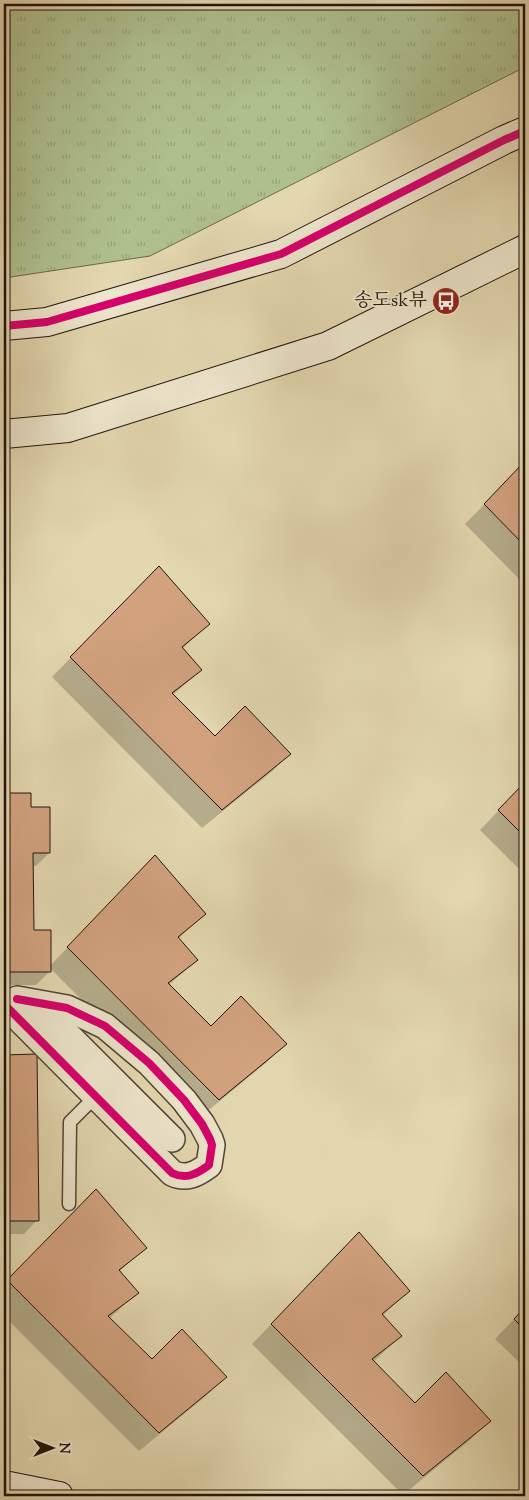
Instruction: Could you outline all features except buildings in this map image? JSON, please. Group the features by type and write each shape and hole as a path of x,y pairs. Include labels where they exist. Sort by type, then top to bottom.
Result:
{"main road":[{"path":"4,326 46,322 281,254 504,140 525,132"},
{"path":"4,434 68,428 328,346 525,249"},
{"path":"4,1485 60,1496"}],"street":[{"path":"8,1000 66,1008 105,1026 149,1063 184,1100 202,1124 212,1145 208,1165 193,1175 178,1176 172,1173 96,1096 8,1000"},
{"path":"8,1000 36,1007 52,1019 172,1139"}],"lane":[{"path":"69,1204 70,1122 96,1096"}],"green space":[{"path":"4,4 525,4 525,67 150,256 4,278"}],"cycle path":[{"path":"4,326 47,322 281,254 525,131"},
{"path":"4,1004 172,1173 187,1176 209,1165 212,1145 202,1124 184,1100 149,1063 105,1026 67,1008 17,999"}],"place":[{"name":"송도sk뷰","path":"446,301"}]}
